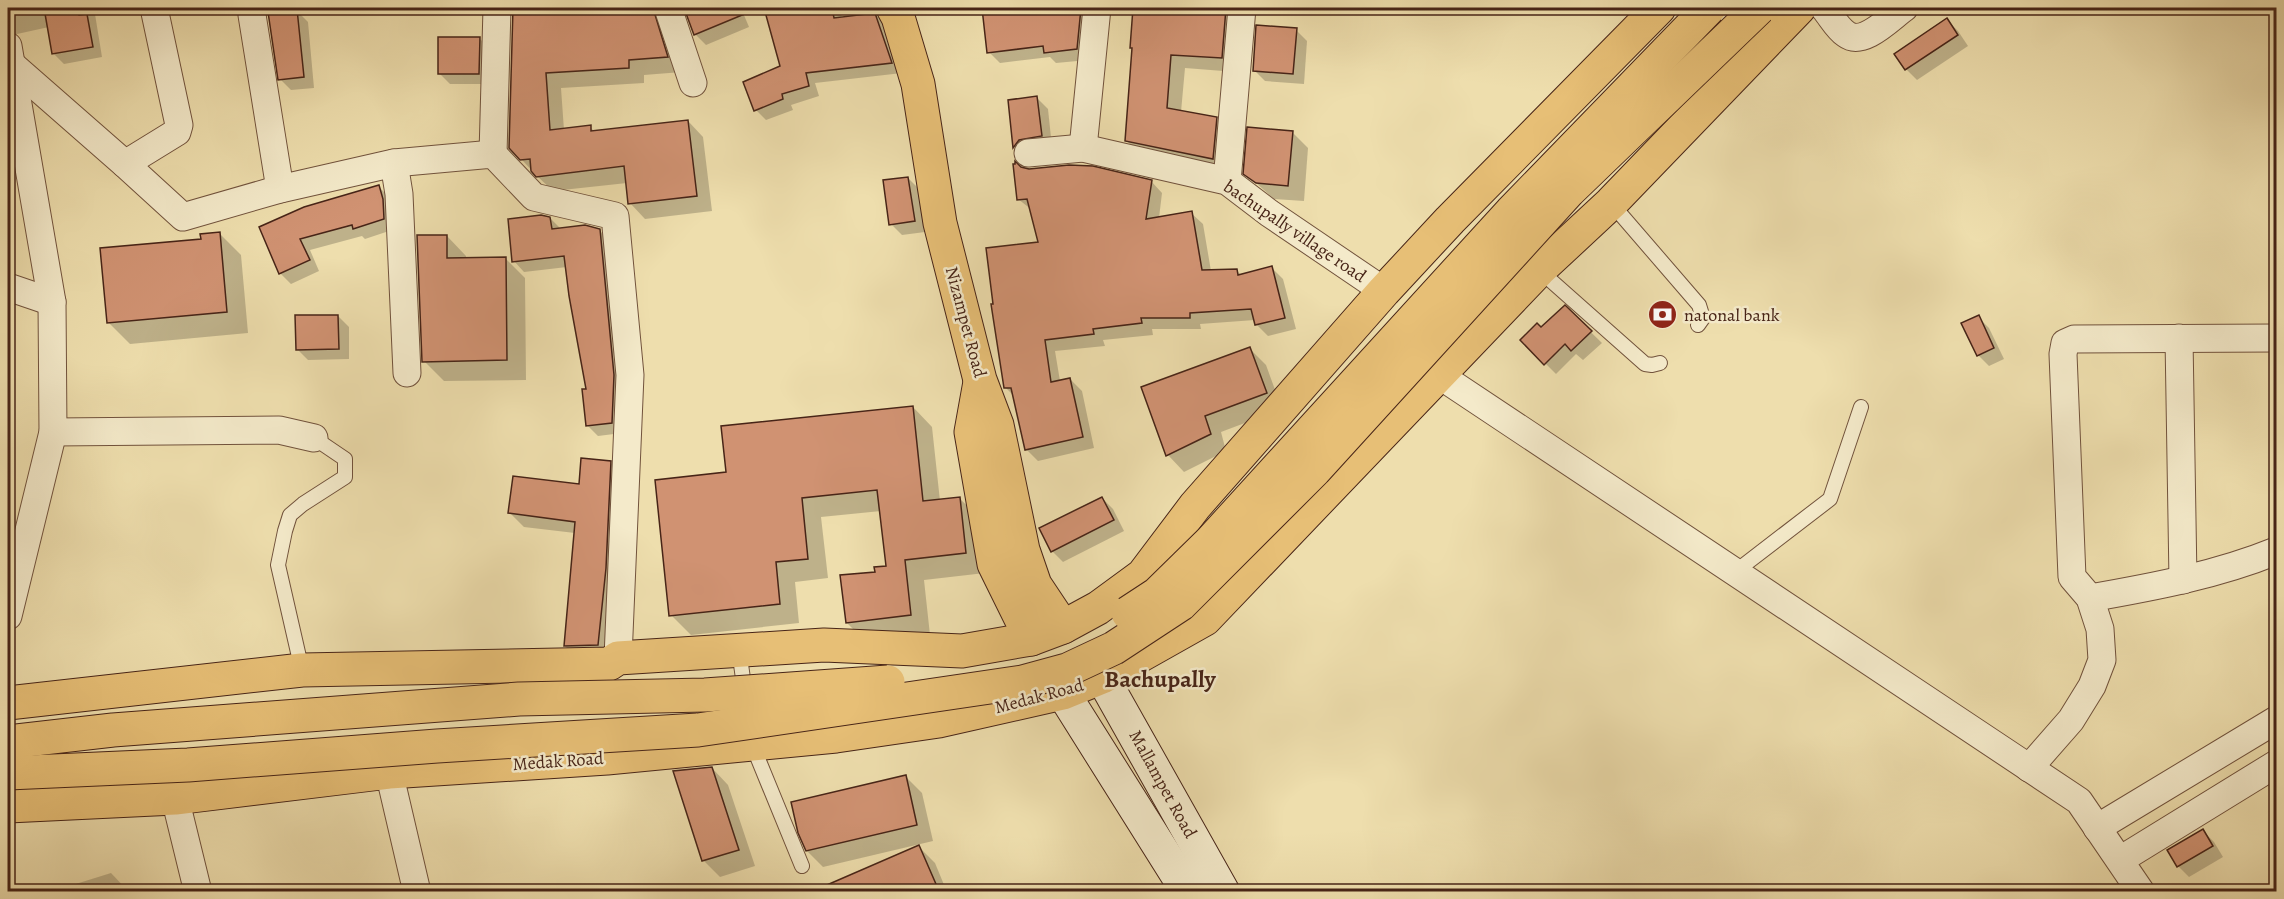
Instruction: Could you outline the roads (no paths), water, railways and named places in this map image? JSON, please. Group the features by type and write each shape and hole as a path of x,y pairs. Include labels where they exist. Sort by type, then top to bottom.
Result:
{"main road":[{"name":"Nizampet Road","path":"893,8 898,17 918,84 940,223 980,380 997,425 1023,550 1035,585 1063,627"},
{"path":"8,703 302,670 609,664 618,658 824,645 962,651 1031,639 1063,627 1098,608 1143,575 1195,506 1384,291 1450,220 1659,8"},
{"path":"8,742 113,730 519,699 705,695 887,682 1004,666 1057,651 1112,624 1157,594 1210,542 1511,212 1709,8"},
{"path":"8,773 188,765 437,746 698,730 1023,682 1067,670 1114,648 1181,604 1315,470 1569,191 1759,8"},
{"name":"Medak Road","path":"8,806 175,798 389,772 607,758 836,736 939,720 1063,693 1102,677 1205,620 1539,270 1611,203 1799,8"},
{"path":"1306,379 1376,440"},
{"path":"980,380 971,432 994,564 1031,639"},
{"name":"Mallampet Road","path":"1102,677 1223,891"},
{"name":"Mallampet Road","path":"1063,693 1188,891"}],"street":[{"path":"125,164 177,132 179,125 154,8"},
{"path":"498,8 493,154 534,197 615,216 630,375 618,658"},
{"path":"668,8 693,82"},
{"path":"1083,148 1097,8"},
{"path":"1227,181 1242,8"},
{"path":"1824,8 1845,33 1853,38 1871,32 1904,8"},
{"path":"252,15 280,189"},
{"path":"9,58 183,218 280,189 394,163 493,154"},
{"path":"8,616 14,564 53,432 52,302 9,58"},
{"name":"bachupally village road","path":"1028,153 1083,148 1227,181 1269,213 1384,291"},
{"path":"394,163 399,194 407,373"},
{"path":"8,287 52,302"},
{"path":"2179,338 2183,580"},
{"path":"2029,768 2072,720 2092,686 2102,660 2100,629 2090,598 2072,578 2064,343 2074,339 2277,338"},
{"path":"1439,375 2079,801 2141,891"},
{"path":"53,432 279,430 314,438"},
{"path":"2090,598 2183,580 2277,551"},
{"path":"2097,828 2277,720"},
{"path":"2120,860 2277,764"},
{"path":"389,772 417,891"},
{"path":"175,798 198,891"}],"lane":[{"path":"1611,203 1699,305 1703,318 1698,325"},
{"path":"1539,270 1646,364 1660,363"},
{"path":"1735,572 1830,499 1861,407"},
{"path":"302,670 278,566 285,531 290,514 345,477 345,459 314,438"},
{"path":"739,650 752,745 802,866"}],"place":[{"name":"natonal bank","path":"1663,315"}],"district":[{"name":"Bachupally","path":"1160,679"}]}
